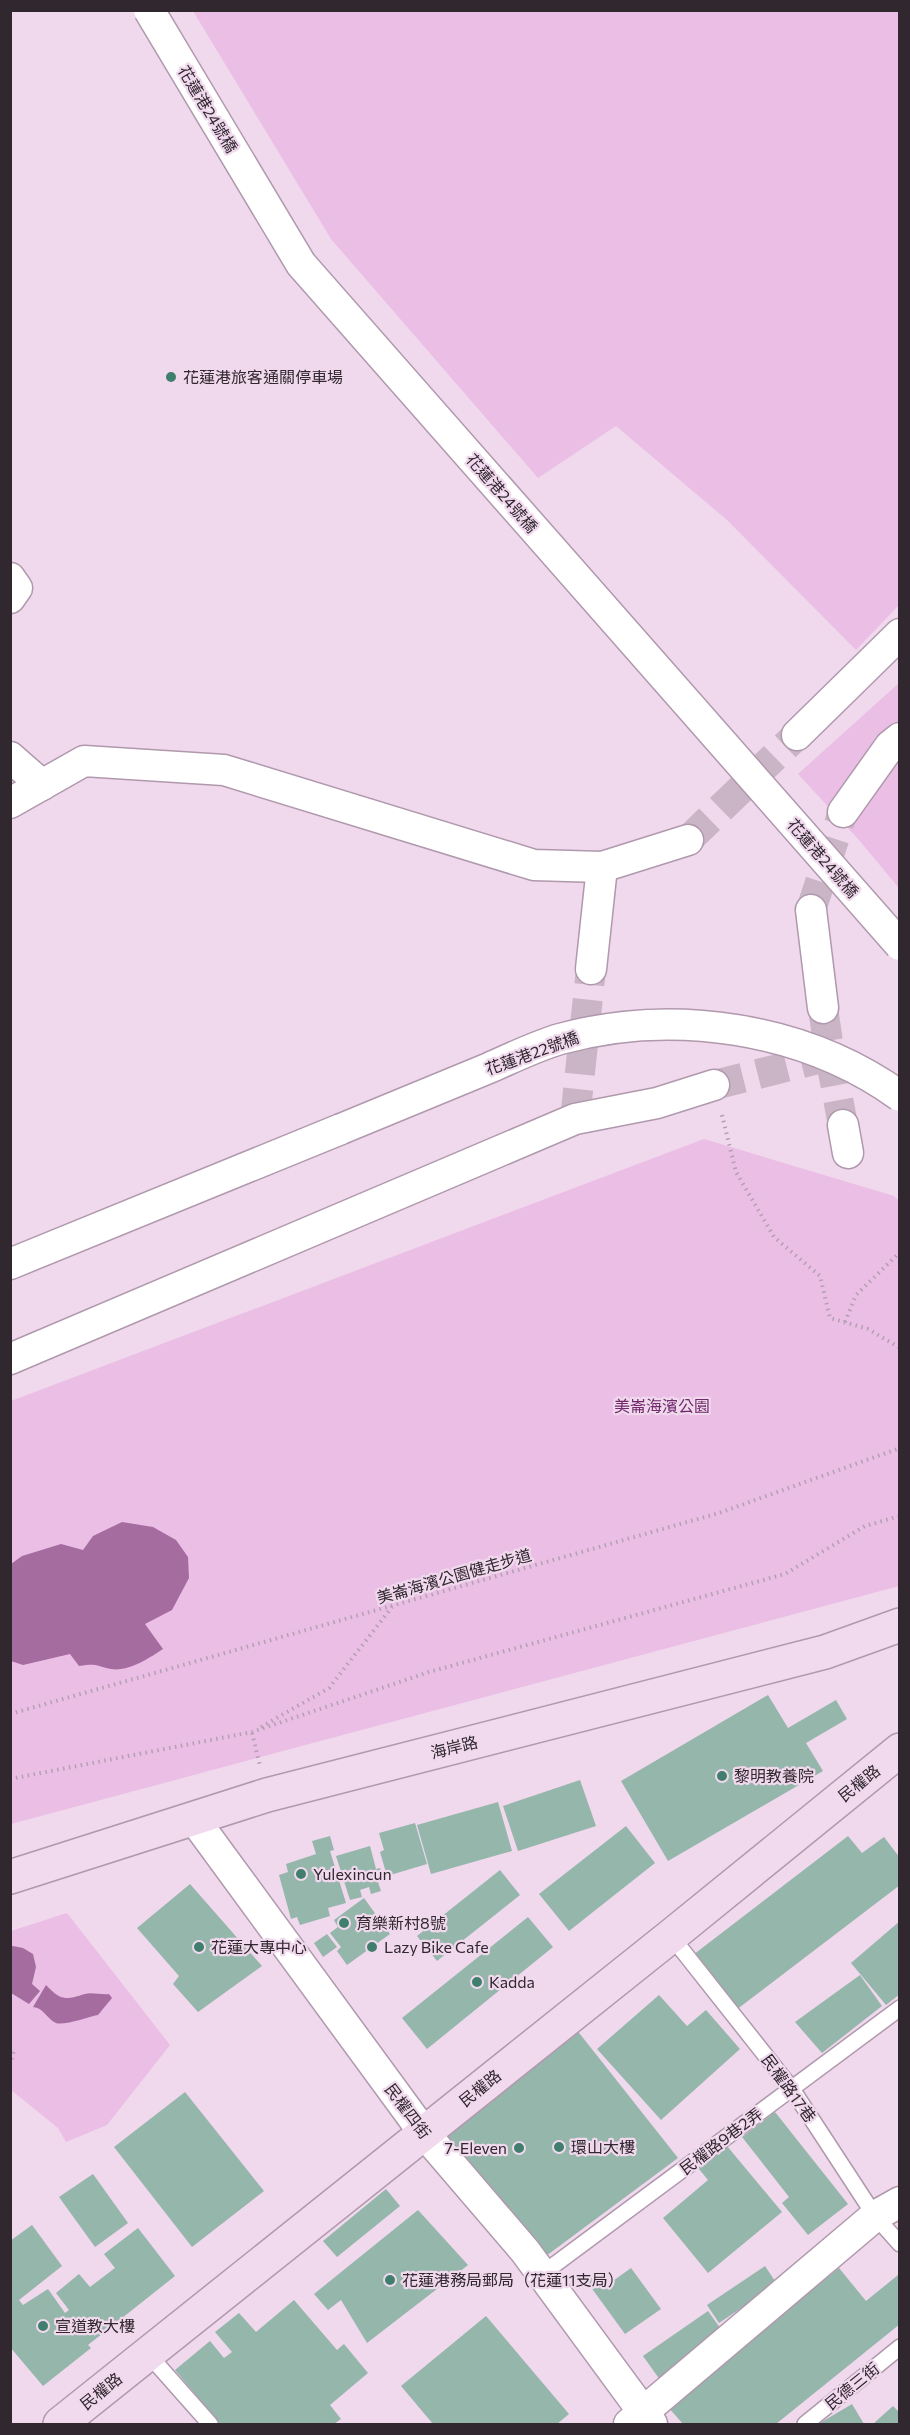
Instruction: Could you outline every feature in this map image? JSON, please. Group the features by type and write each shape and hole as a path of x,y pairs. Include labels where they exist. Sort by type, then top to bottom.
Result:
{"street":[{"name":"花蓮港24號橋","path":"149,10 301,264 900,945"},
{"path":"10,578 17,588 10,598"},
{"path":"797,735 900,634"},
{"path":"843,812 890,746 900,738"},
{"path":"10,757 42,784"},
{"path":"10,803 84,761 224,770 534,865 602,867 688,840"},
{"path":"591,969 602,867"},
{"path":"811,910 823,1008"},
{"name":"花蓮港22號橋","path":"10,1264 557,1040 591,1032 642,1026 704,1026 784,1041 824,1054 861,1072 900,1096"},
{"path":"10,1359 576,1119 657,1104 714,1085"},
{"name":"海岸路","path":"10,1878 267,1796 825,1652 900,1625"},
{"name":"民權路","path":"60,2424 897,1758"},
{"name":"民權四街","path":"194,1819 424,2133 542,2274 641,2421"},
{"path":"641,2421 887,2209"}],"lane":[{"name":"民權路17巷","path":"671,1936 887,2209 900,2244"},
{"name":"民權路9巷2弄","path":"542,2274 900,2008"},
{"name":"民德三街","path":"805,2424 900,2347"},
{"path":"148,2354 210,2424"}],"path":[{"path":"714,1085 736,1172 774,1237 820,1276 830,1318 868,1329 900,1348"},
{"path":"845,1322 856,1295 897,1255"},
{"name":"美崙海濱公園健走步道","path":"10,1714 719,1513 900,1448"},
{"path":"10,1779 252,1732 429,1672 784,1574 865,1526 900,1516"},
{"path":"252,1732 329,1688 393,1606"},
{"path":"252,1732 267,1796"},
{"path":"10,2065 14,2050"}],"green space":[{"path":"193,11 899,11 899,605 856,650 727,520 616,426 538,478 331,239"},
{"path":"899,683 899,888 859,840 798,774"},
{"name":"美崙海濱公園","path":"704,1139 894,1196 899,1201 899,1586 11,1824 11,1401"},
{"path":"67,1913 170,2045 107,2125 66,2142 58,2128 11,2090 11,1931"}],"shaded area":[{"path":"122,1522 153,1527 176,1540 188,1557 189,1578 172,1610 145,1624 163,1649 138,1664 118,1669 93,1665 79,1666 70,1654 23,1665 11,1661 11,1564 22,1556 61,1544 83,1550 93,1536"},
{"path":"10,1947 23,1948 33,1954 36,1967 32,1984 40,1991 29,2004 11,1993"},
{"path":"46,1985 64,1998 90,1993 109,1994 112,1998 98,2015 60,2024 50,2019 40,2009 33,2007"}],"building":[{"name":"黎明教養院","path":"768,1695 788,1728 836,1700 847,1719 806,1743 823,1771 668,1861 621,1781"},
{"path":"580,1780 596,1826 518,1851 503,1806"},
{"path":"498,1802 512,1851 431,1874 417,1825"},
{"path":"415,1823 427,1864 387,1876 380,1852 384,1850 379,1833"},
{"path":"626,1826 655,1863 569,1931 539,1894"},
{"path":"330,1836 334,1850 330,1851 346,1903 328,1908 330,1916 300,1925 297,1917 291,1919 279,1875 288,1872 286,1864 316,1854 312,1841"},
{"path":"848,1836 862,1853 884,1837 900,1858 900,1885 736,2010 693,1955"},
{"path":"370,1846 376,1869 380,1868 384,1881 378,1882 381,1891 371,1894 369,1887 360,1890 362,1897 350,1900 336,1856"},
{"path":"500,1870 520,1895 437,1961 417,1936"},
{"name":"花蓮大專中心","path":"190,1884 262,1966 198,2012 173,1984 179,1976 137,1928"},
{"path":"364,1898 390,1934 347,1965 337,1951 341,1947 330,1933 338,1927 334,1920"},
{"name":"Kadda","path":"528,1917 553,1947 427,2049 402,2018"},
{"path":"900,1921 900,1994 886,2005 851,1963"},
{"path":"327,1934 337,1947 323,1957 314,1943"},
{"path":"860,1975 882,2006 822,2053 795,2022"},
{"path":"659,1995 687,2026 706,2010 740,2049 661,2120 597,2049"},
{"name":"環山大樓","path":"576,2029 678,2158 546,2256 440,2136"},
{"path":"185,2092 264,2191 192,2247 114,2147"},
{"path":"775,2112 848,2204 808,2235 782,2203 789,2197 742,2137"},
{"path":"727,2146 782,2212 708,2273 663,2218 708,2180 699,2169"},
{"path":"93,2174 128,2223 95,2247 59,2197"},
{"path":"386,2189 400,2206 337,2257 323,2241"},
{"name":"花蓮港務局郵局（花蓮11支局）","path":"418,2210 468,2265 367,2343 341,2300 328,2310 314,2294"},
{"path":"32,2225 62,2266 19,2300 23,2305 48,2289 65,2313 69,2310 56,2293 79,2274 90,2287 115,2268 104,2254 138,2228 175,2276 88,2345 91,2348 43,2386 10,2347 10,2241"},
{"path":"765,2266 777,2284 719,2323 707,2305"},
{"path":"631,2268 661,2309 625,2334 585,2279 596,2271 606,2286"},
{"path":"839,2268 866,2301 898,2275 900,2324 776,2424 683,2424 668,2407"},
{"path":"294,2300 337,2350 344,2344 368,2373 330,2405 341,2419 334,2424 197,2424 211,2413 175,2370 210,2341 224,2358 232,2352 215,2332 239,2313 256,2332"},
{"path":"708,2311 728,2339 663,2384 643,2356"},
{"path":"486,2316 569,2414 557,2424 433,2424 401,2386"},
{"path":"852,2404 864,2424 820,2423"},
{"path":"893,2406 900,2413 900,2424 873,2424"}],"tunnel":[{"path":"688,840 797,735"},
{"path":"811,910 843,812"},
{"path":"575,1119 591,969"},
{"path":"714,1085 830,1056 823,1008"},
{"path":"830,1056 843,1125"}],"place":[{"name":"花蓮港旅客通關停車場","path":"171,377"},
{"name":"黎明教養院","path":"722,1776"},
{"name":"Yulexincun","path":"301,1874"},
{"name":"育樂新村8號","path":"344,1923"},
{"name":"花蓮大專中心","path":"199,1947"},
{"name":"Lazy Bike Cafe","path":"372,1947"},
{"name":"Kadda","path":"477,1982"},
{"name":"環山大樓","path":"559,2147"},
{"name":"7-Eleven","path":"519,2148"},
{"name":"花蓮港務局郵局（花蓮11支局）","path":"390,2280"},
{"name":"宣道教大樓","path":"43,2326"}]}
